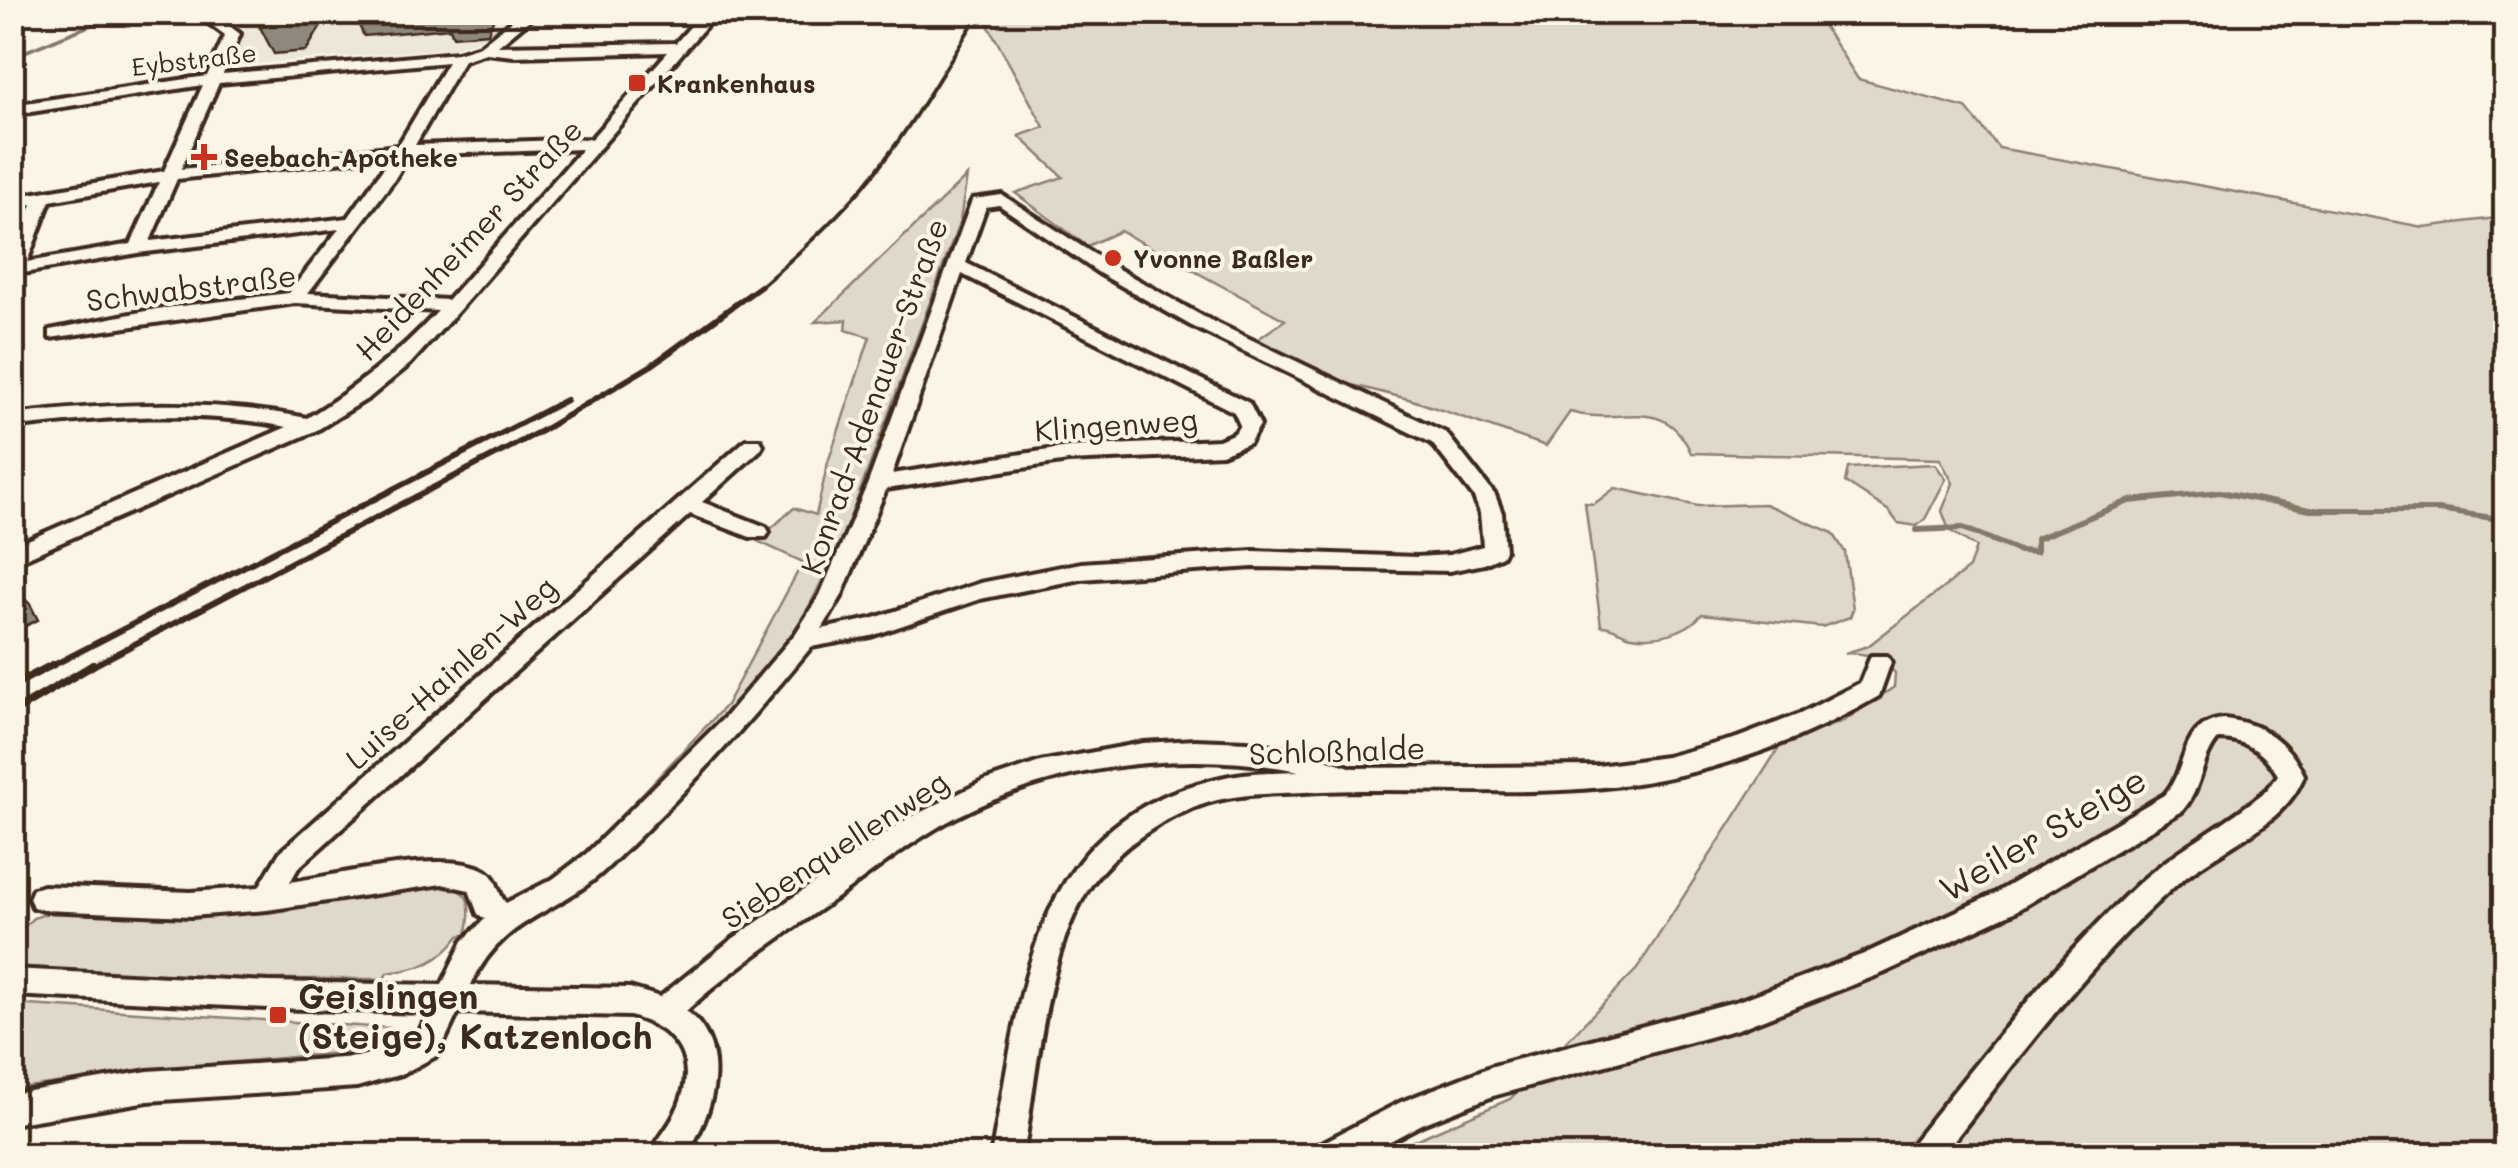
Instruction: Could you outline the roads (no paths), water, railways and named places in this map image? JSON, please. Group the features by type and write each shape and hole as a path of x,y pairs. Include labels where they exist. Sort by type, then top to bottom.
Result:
{"street":[{"path":"138,248 232,34 201,12"},
{"path":"485,49 532,12"},
{"name":"Heidenheimer Straße","path":"12,556 310,425 363,393 403,360 454,306 711,12"},
{"name":"Eybstraße","path":"12,110 214,79 458,57 485,49 514,52 682,48"},
{"path":"295,298 382,184 458,57"},
{"path":"12,202 172,174 403,150 598,144"},
{"path":"14,270 43,196"},
{"name":"Konrad-Adenauer-Straße","path":"12,1108 148,1086 357,1072 402,1060 428,1045 473,950 504,918 564,887 595,862 735,723 804,639 830,597 878,483 979,204 1002,200 1104,269 1198,320 1439,438 1484,495 1491,512 1494,550 1483,559 1438,564 1255,558 1040,578 981,591 836,638 804,639"},
{"path":"14,270 138,248 350,223"},
{"name":"Klingenweg","path":"878,483 1068,454 1222,448 1242,438 1250,425 1242,408 955,264"},
{"name":"Schwabstraße","path":"56,334 156,315 295,298 454,306"},
{"path":"12,422 183,406 255,413 310,425"},
{"name":"Luise-Hainlen-Weg","path":"268,898 289,860 753,445"},
{"path":"686,504 758,532"},
{"name":"Schloßhalde","path":"1007,1156 1046,960 1069,898 1092,863 1144,818 1232,786 1350,776 1581,777 1665,766 1814,722 1870,689 1879,662"},
{"name":"Weiler Steige","path":"1329,1156 1430,1106 1493,1081 1738,1015 1857,970 1962,924 2045,880 2173,803 2188,788 2200,740 2212,730 2237,730 2274,750 2291,775 2282,795 2215,837 2122,920 1922,1156"},
{"name":"Siebenquellenweg","path":"664,1012 710,970 946,810 1045,768 1130,754 1201,752 1276,756 1350,776"},
{"path":"43,898 191,904 268,898 442,872 477,880 486,890 488,904 504,918"},
{"path":"12,982 184,992 630,1002 664,1012 684,1028 697,1050 702,1073 698,1102 688,1126 665,1156"}],"waterway":[{"path":"12,57 123,12"},
{"path":"1917,530 1963,528 2019,551 2036,552 2036,539 2129,501 2220,492 2310,510 2438,510 2506,520"}],"railway":[{"path":"759,288 864,186 911,123 980,12"},
{"path":"89,668 543,430 652,365 761,286"},
{"path":"48,668 566,400"},
{"path":"12,686 52,665"},
{"path":"12,713 93,665"}],"place":[{"name":"Krankenhaus","path":"637,83"},
{"name":"Seebach-Apotheke","path":"204,157"},
{"name":"Yvonne Baßler","path":"1113,258"},
{"name":"Geislingen (Steige), Katzenloch","path":"278,1015"}]}
